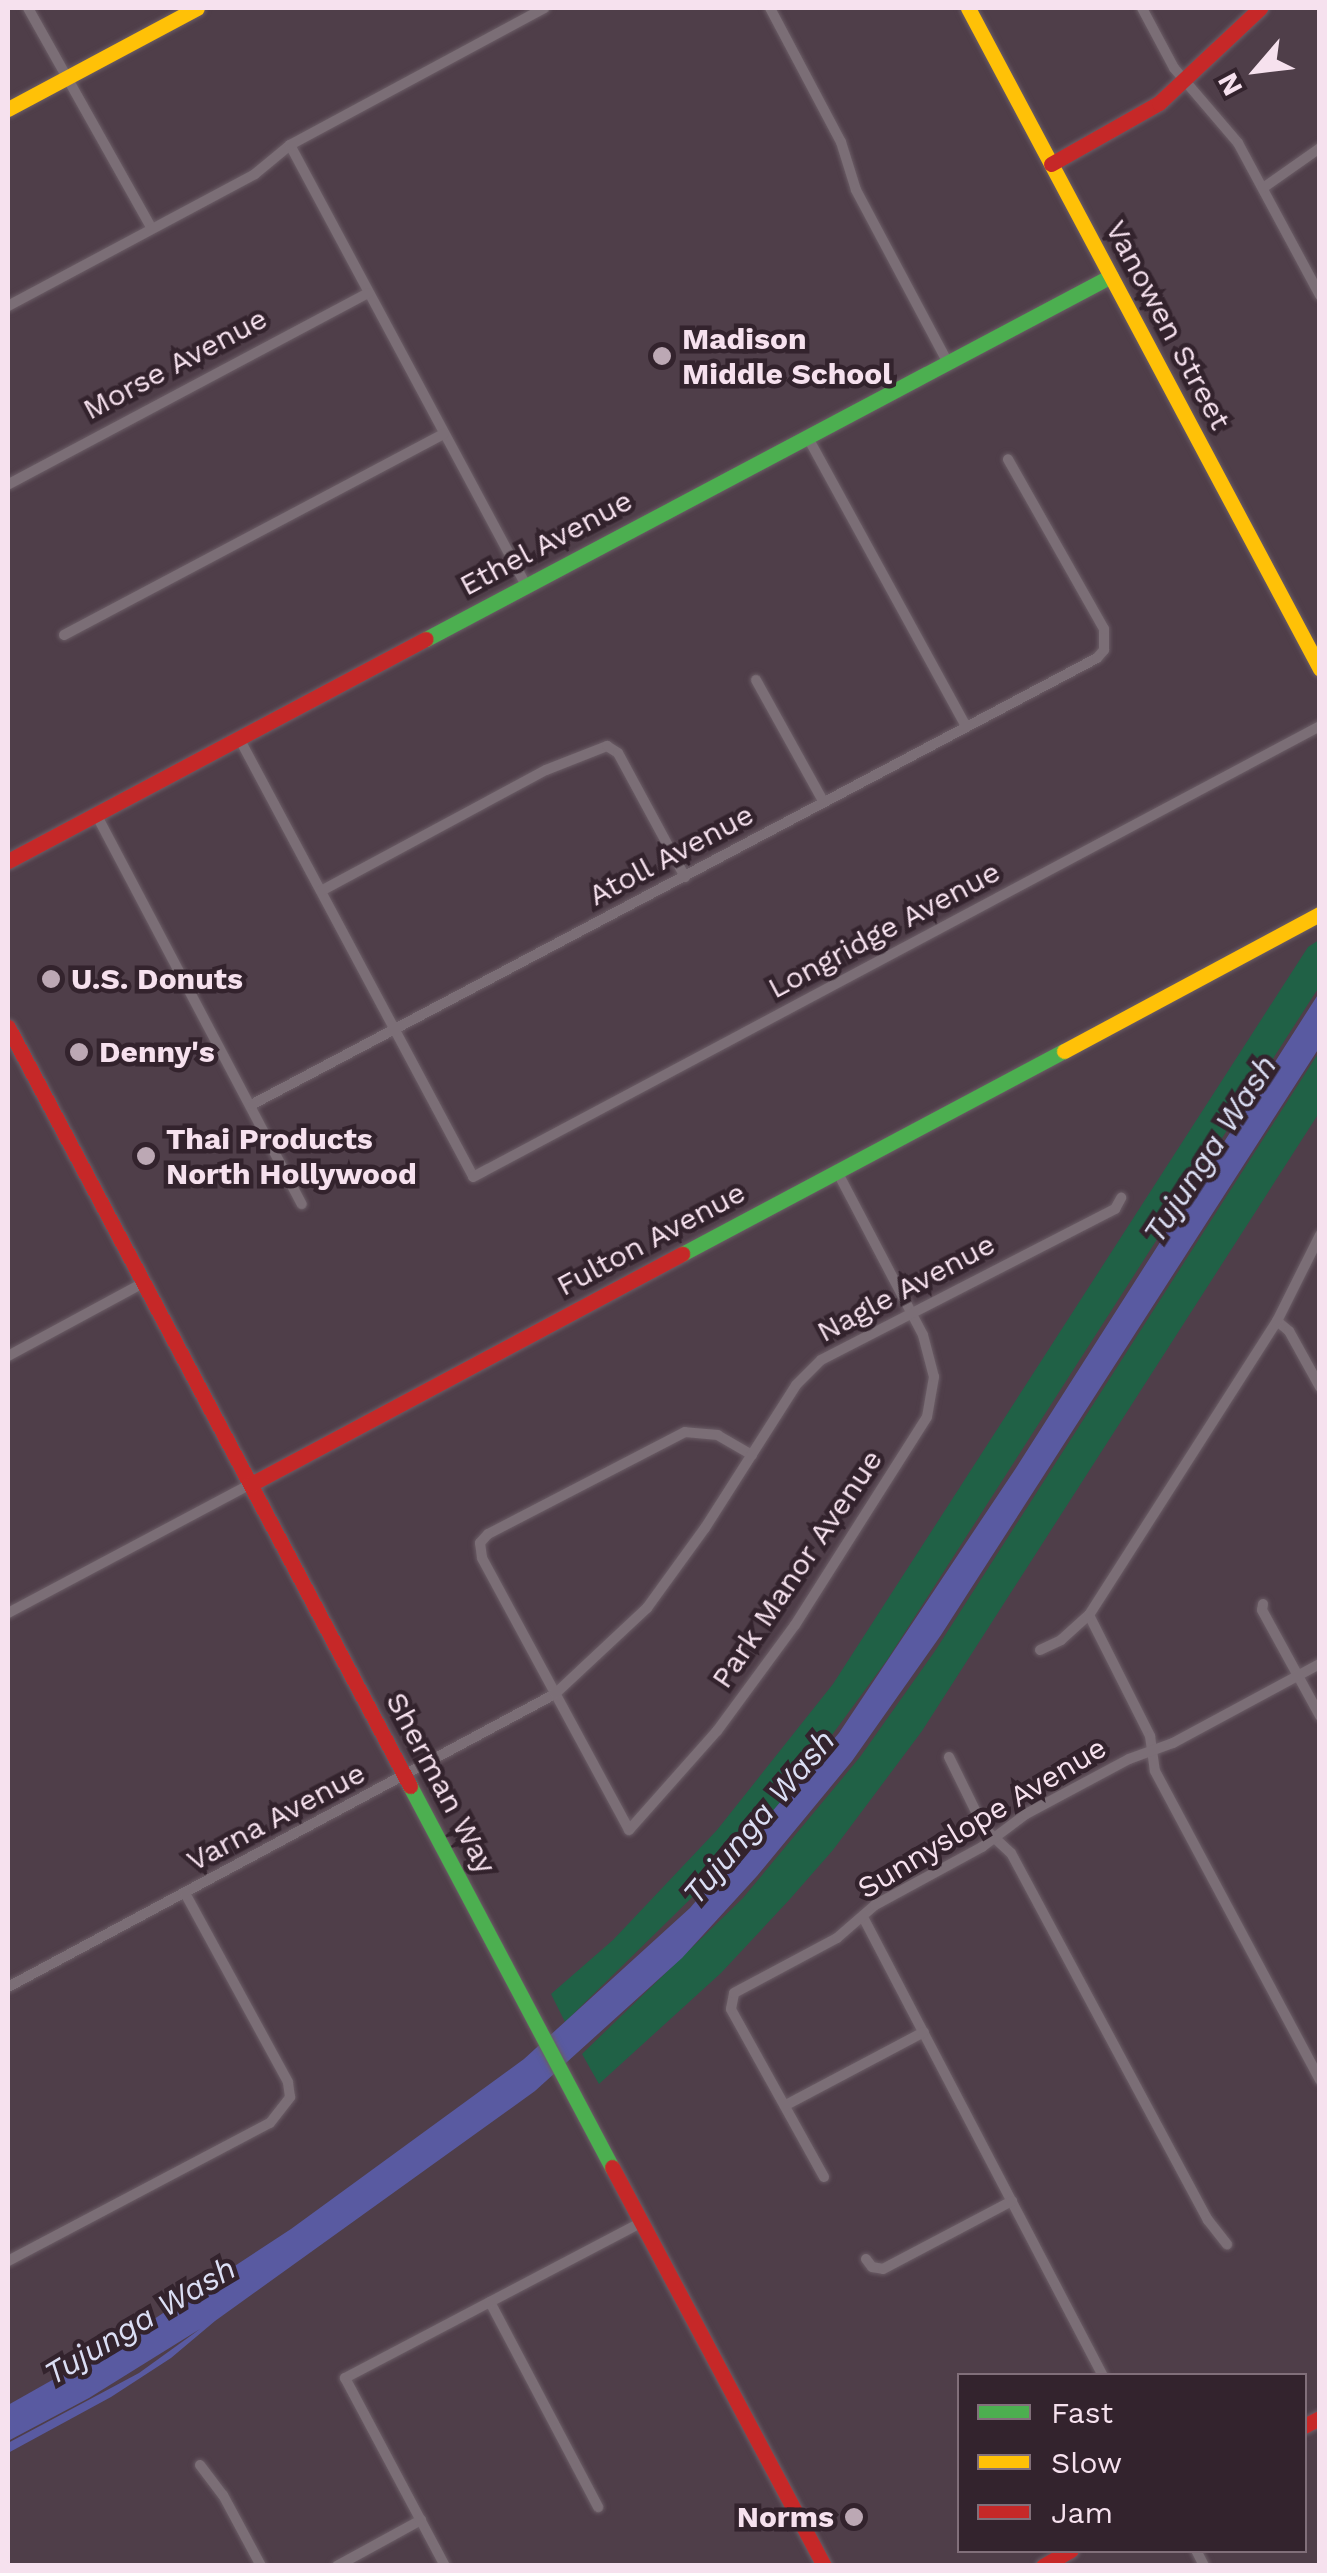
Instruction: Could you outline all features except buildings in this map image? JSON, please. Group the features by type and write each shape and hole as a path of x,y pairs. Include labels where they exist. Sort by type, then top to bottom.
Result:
{"main road":[{"path":"8,109 197,8"},
{"name":"Vanowen Street","path":"968,8 1318,665"},
{"path":"1051,164 1126,124 1184,80 1260,8"},
{"name":"Ethel Avenue","path":"8,861 1111,276"},
{"name":"Fulton Avenue","path":"250,1484 1320,914"},
{"name":"Sherman Way","path":"8,1028 824,2566"},
{"path":"1043,2566 1066,2553"}],"street":[{"path":"28,8 152,229"},
{"path":"8,306 255,174 290,145 544,8"},
{"path":"770,8 841,142 856,190 947,361"},
{"path":"1142,8 1184,80 1229,130 1320,295"},
{"path":"290,145 525,584"},
{"path":"1263,188 1320,148"},
{"name":"Morse Avenue","path":"8,484 368,293"},
{"path":"64,635 444,434"},
{"path":"807,436 966,726"},
{"name":"Atoll Avenue","path":"251,1105 1097,658 1106,640 1101,623 1008,459"},
{"path":"756,680 823,801"},
{"name":"Longridge Avenue","path":"394,1032 473,1177 1320,726"},
{"path":"239,738 394,1032"},
{"path":"320,891 546,770 607,746 618,754 686,877"},
{"path":"96,814 302,1204"},
{"name":"Park Manor Avenue","path":"555,1694 629,1830 717,1731 795,1624 927,1417 933,1399 932,1358 837,1171"},
{"name":"Nagle Avenue","path":"752,1455 809,1371 831,1352 1115,1209 1121,1198"},
{"path":"1040,1650 1061,1640 1089,1615 1277,1321 1320,1236"},
{"path":"8,1356 144,1283"},
{"path":"1277,1321 1289,1331 1320,1386"},
{"path":"555,1694 482,1558 480,1544 488,1534 685,1432 718,1435 752,1455"},
{"name":"Varna Avenue","path":"8,1987 555,1694 647,1608 752,1455"},
{"name":"Fulton Avenue","path":"8,1613 250,1484"},
{"path":"1263,1604 1262,1610 1320,1716"},
{"path":"1089,1615 1150,1736 1155,1771 1320,2080"},
{"name":"Sunnyslope Avenue","path":"786,2105 744,2034 730,1998 837,1938 880,1902 995,1838 1026,1814 1320,1664"},
{"path":"949,1757 984,1828 1012,1853 1208,2220 1227,2244"},
{"path":"8,2261 270,2122 290,2097 288,2082 268,2053 184,1893"},
{"path":"863,1917 1101,2373"},
{"path":"824,2176 786,2105 924,2032"},
{"path":"866,2258 877,2270 1012,2201"},
{"path":"445,2566 345,2378 642,2222"},
{"path":"490,2302 598,2508"},
{"path":"200,2465 223,2495 260,2566"},
{"path":"337,2566 421,2520"}],"green space":[{"path":"1319,940 1319,987 887,1660 793,1788 724,1866 565,2022 551,1994 613,1940 717,1830 833,1684 1308,947"},
{"path":"1319,1052 1319,1113 922,1731 833,1850 790,1899 721,1973 599,2084 582,2054 743,1898 860,1757 935,1651"}],"shaded area":[{"path":"1319,993 1319,1048 941,1635 852,1761 757,1876 682,1958 535,2091 215,2321 171,2358 111,2397 8,2453 8,2443 139,2373 200,2329 89,2398 8,2441 8,2405 116,2344 291,2229 524,2059 690,1908 839,1733 1016,1468"}],"traffic: fast":[{"path":"426,639 1111,276"},
{"path":"682,1254 1064,1051"},
{"path":"410,1786 612,2167"}],"traffic: slow":[{"path":"8,109 197,8"},
{"path":"968,8 1320,669"},
{"path":"1064,1051 1320,914"}],"traffic: jam":[{"path":"1051,164 1159,103 1260,8"},
{"path":"8,861 426,639"},
{"path":"8,1027 410,1786"},
{"path":"251,1484 682,1254"},
{"path":"612,2167 824,2566"},
{"path":"1307,2424 1320,2418"},
{"path":"1043,2566 1066,2553"}],"place":[{"name":"Madison Middle School","path":"662,356"},
{"name":"U.S. Donuts","path":"51,979"},
{"name":"Denny's","path":"79,1052"},
{"name":"Thai Products North Hollywood","path":"146,1156"},
{"name":"Norms","path":"854,2517"}],"water label":[{"name":"Tujunga Wash","path":"1210,1149"},
{"name":"Tujunga Wash","path":"759,1817"},
{"name":"Tujunga Wash","path":"140,2321"}]}
